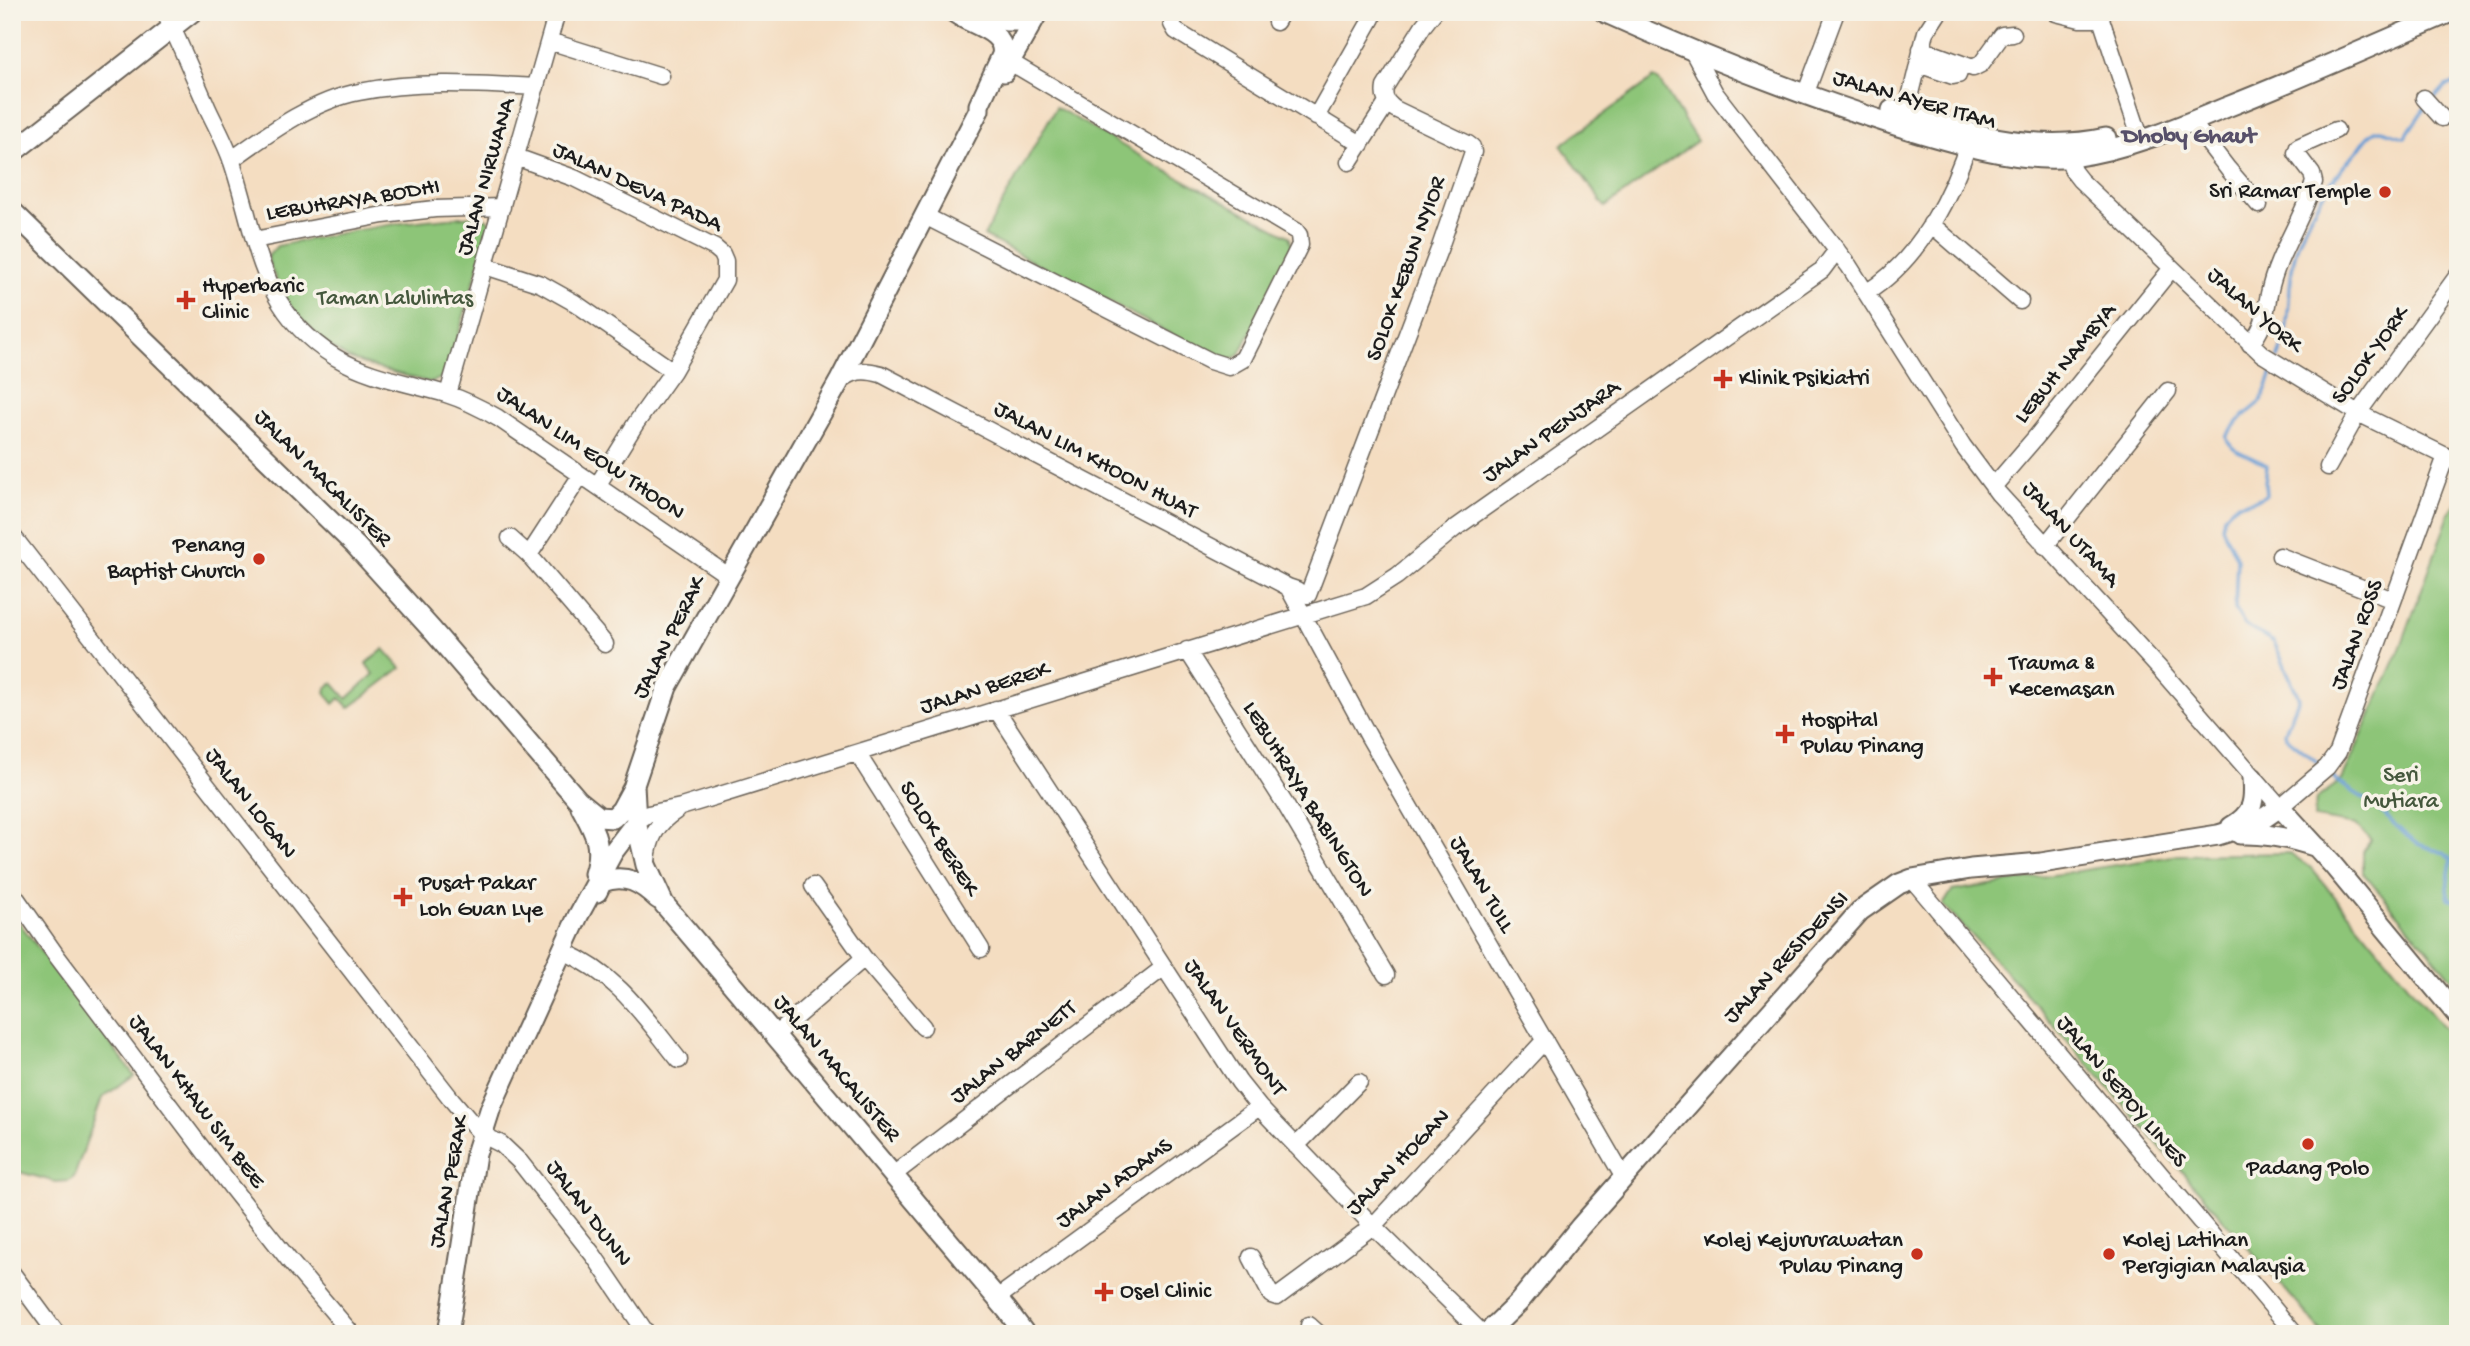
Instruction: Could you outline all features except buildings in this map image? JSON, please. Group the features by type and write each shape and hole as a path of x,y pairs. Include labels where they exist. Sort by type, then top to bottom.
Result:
{"main road":[{"path":"13,153 168,20 192,12"},
{"name":"JALAN PERAK","path":"448,1334 481,1134 586,902 613,852 636,822 634,785 667,687 839,382 979,110 1003,48 1000,39 954,12"},
{"path":"975,12 1007,21 1016,21 1025,12"},
{"name":"JALAN PERAK","path":"979,110 985,106 1038,12"},
{"name":"JALAN AYER ITAM","path":"1604,12 1639,17 1807,89 1918,132 2098,153 2192,122 2451,12"},
{"name":"JALAN AYER ITAM","path":"2066,151 2138,131 2300,67 2426,12"},
{"name":"JALAN AYER ITAM","path":"1639,17 1693,52 1807,89 1906,114 1970,139"},
{"name":"JALAN MACALISTER","path":"12,211 355,545 578,800"},
{"path":"2218,835 2245,819 2254,797 2253,778"},
{"path":"578,800 599,817 613,818 621,810 634,785"},
{"path":"578,800 598,846 599,857 586,902"},
{"name":"JALAN RESIDENSI","path":"1485,1334 1519,1302 1624,1178 1860,911 1899,884 1912,879 1971,869 2042,863 2218,835 2257,823 2280,807"},
{"name":"JALAN UTAMA","path":"2280,807 2318,848 2458,1016"},
{"name":"JALAN MACALISTER","path":"636,822 646,865 664,905 1025,1334"},
{"path":"2218,835 2260,834 2288,838 2318,848"},
{"path":"563,951 570,944 602,882 627,877 639,883 664,905"}],"street":[{"name":"JALAN NIRWANA","path":"448,394 557,12"},
{"path":"1177,12 1172,24 1176,31 1361,144"},
{"path":"1316,117 1372,18 1369,12"},
{"path":"1349,162 1387,103 1385,87 1434,12"},
{"path":"1807,89 1836,12"},
{"path":"1906,114 1926,32 1939,12"},
{"path":"2056,13 2080,19 2102,15 2138,131"},
{"name":"JALAN LIM EOW THOON","path":"168,20 231,160 266,278 275,298 296,325 318,345 360,369 448,394 499,418 730,577"},
{"path":"1919,57 1953,76 1958,75 1962,64 1973,68 1981,64 2002,35 2013,34"},
{"path":"549,41 661,76"},
{"name":"JALAN UTAMA","path":"1693,52 1715,93 1849,266 1963,446 1993,487 2159,668 2280,807"},
{"path":"925,216 1210,361 1229,367 1243,359 1300,245 1296,231 1010,62"},
{"path":"231,160 304,113 358,92 407,86 468,84 536,87"},
{"name":"SOLOK KEBUN NYIOR","path":"1308,595 1440,247 1473,152 1468,144 1387,103"},
{"path":"2192,122 2259,205"},
{"path":"2256,349 2264,325 2269,292 2285,245 2314,183 2312,174 2296,153 2298,147 2336,130"},
{"path":"1866,293 1879,285 1902,263 1931,224 1953,183 1970,139"},
{"name":"JALAN YORK","path":"2066,151 2080,180 2256,349 2279,366 2358,413 2452,459"},
{"name":"JALAN DEVA PADA","path":"516,158 574,178 722,254 726,271 724,280 673,371 597,485"},
{"name":"LEBUHRAYA BODHI","path":"254,240 383,215 502,206"},
{"path":"1931,224 2020,301"},
{"name":"JALAN PENJARA","path":"1302,614 1350,602 1375,591 1454,529 1822,270 1837,250"},
{"name":"JALAN PENJARA","path":"1822,270 1849,266"},
{"path":"485,267 541,284 575,303 673,371"},
{"name":"LEBUH NAMBYA","path":"1993,487 2172,268"},
{"name":"SOLOK YORK","path":"2328,467 2358,413 2458,275"},
{"name":"JALAN LIM KHOON HUAT","path":"860,341 881,374 1211,549 1308,595"},
{"path":"839,382 851,373 859,371 881,374"},
{"path":"2045,546 2168,391"},
{"name":"JALAN ROSS","path":"2280,807 2326,767 2338,752 2393,600 2452,459"},
{"path":"529,555 581,475"},
{"name":"JALAN LOGAN","path":"12,535 481,1134"},
{"path":"510,538 529,555 605,644"},
{"path":"2280,556 2393,600"},
{"path":"1288,587 1302,614"},
{"path":"1308,595 1319,610"},
{"name":"JALAN BEREK","path":"636,822 648,814 681,807 1302,614"},
{"name":"JALAN TULL","path":"1302,614 1369,737 1624,1178"},
{"name":"LEBUHRAYA BABINGTON","path":"1187,650 1285,804 1386,975"},
{"name":"JALAN VERMONT","path":"996,709 1239,1082 1259,1107 1373,1226 1485,1334"},
{"name":"SOLOK BEREK","path":"857,753 981,949"},
{"name":"JALAN BEREK","path":"646,865 656,828 664,818 681,807"},
{"name":"JALAN SEPOY LINES","path":"1912,879 2295,1334"},
{"path":"813,886 864,958 923,1027"},
{"name":"JALAN KHAW SIM BEE","path":"12,892 56,955 232,1188 352,1334"},
{"path":"563,951 585,961 612,980 679,1060"},
{"path":"775,1035 864,958"},
{"name":"JALAN BARNETT","path":"893,1175 1163,968"},
{"name":"JALAN HOGAN","path":"1251,1257 1270,1295 1277,1297 1373,1226 1545,1040"},
{"path":"1296,1146 1359,1082"},
{"path":"452,1100 471,1111 491,1107"},
{"name":"JALAN ADAMS","path":"997,1298 1259,1107"},
{"name":"JALAN DUNN","path":"481,1134 501,1144 520,1163 594,1256 646,1334"},
{"path":"12,1273 57,1334"}],"green space":[{"path":"1654,78 1659,81 1697,141 1605,207 1561,145"},
{"path":"1056,107 1163,169 1289,236 1293,247 1240,354 1233,359 1216,358 984,236"},
{"name":"Taman Lalulintas","path":"478,216 487,219 491,224 448,370 435,381 428,382 373,367 347,358 325,343 285,302 269,263 268,256 277,246 377,227"},
{"name":"Seri Mutiara","path":"2458,500 2458,986 2363,873 2363,851 2371,840 2356,825 2314,818 2316,799 2342,780 2400,649 2449,515"},
{"path":"384,649 401,668 349,708 340,698 334,704 325,693 326,688 333,683 347,699 374,674 366,664"},
{"name":"Padang Polo","path":"2290,853 2311,868 2458,1045 2458,1334 2324,1334 2015,981 1943,905 1952,891 2179,855"},
{"path":"12,913 134,1075 102,1098 74,1177 69,1181 56,1182 12,1170"}],"waterway":[{"path":"2432,101 2446,86 2458,82"},
{"path":"2278,358 2286,328 2298,243 2323,194 2370,135 2382,130 2405,137 2426,106"},
{"path":"2274,368 2261,402 2238,421 2226,437 2234,448 2267,466 2266,495 2239,503 2224,516 2222,527 2237,559 2235,609 2245,625 2274,642 2299,698 2285,732 2286,737 2321,765"},
{"path":"2329,772 2338,782 2374,805 2418,844 2444,853 2451,860 2447,889 2449,898 2458,903"}],"place":[{"name":"Sri Ramar Temple","path":"2385,192"},
{"name":"Hyperbaric Clinic","path":"186,300"},
{"name":"Klinik Psikiatri","path":"1723,379"},
{"name":"Penang Baptist Church","path":"259,559"},
{"name":"Trauma & Kecemasan","path":"1993,677"},
{"name":"Hospital Pulau Pinang","path":"1785,734"},
{"name":"Pusat Pakar Loh Guan Lye","path":"403,897"},
{"name":"Padang Polo","path":"2308,1144"},
{"name":"Kolej Kejururawatan Pulau Pinang","path":"1917,1254"},
{"name":"Kolej Latihan Pergigian Malaysia","path":"2109,1254"},
{"name":"Osel Clinic","path":"1104,1292"}],"district":[{"name":"Dhoby Ghaut","path":"2189,137"}]}
